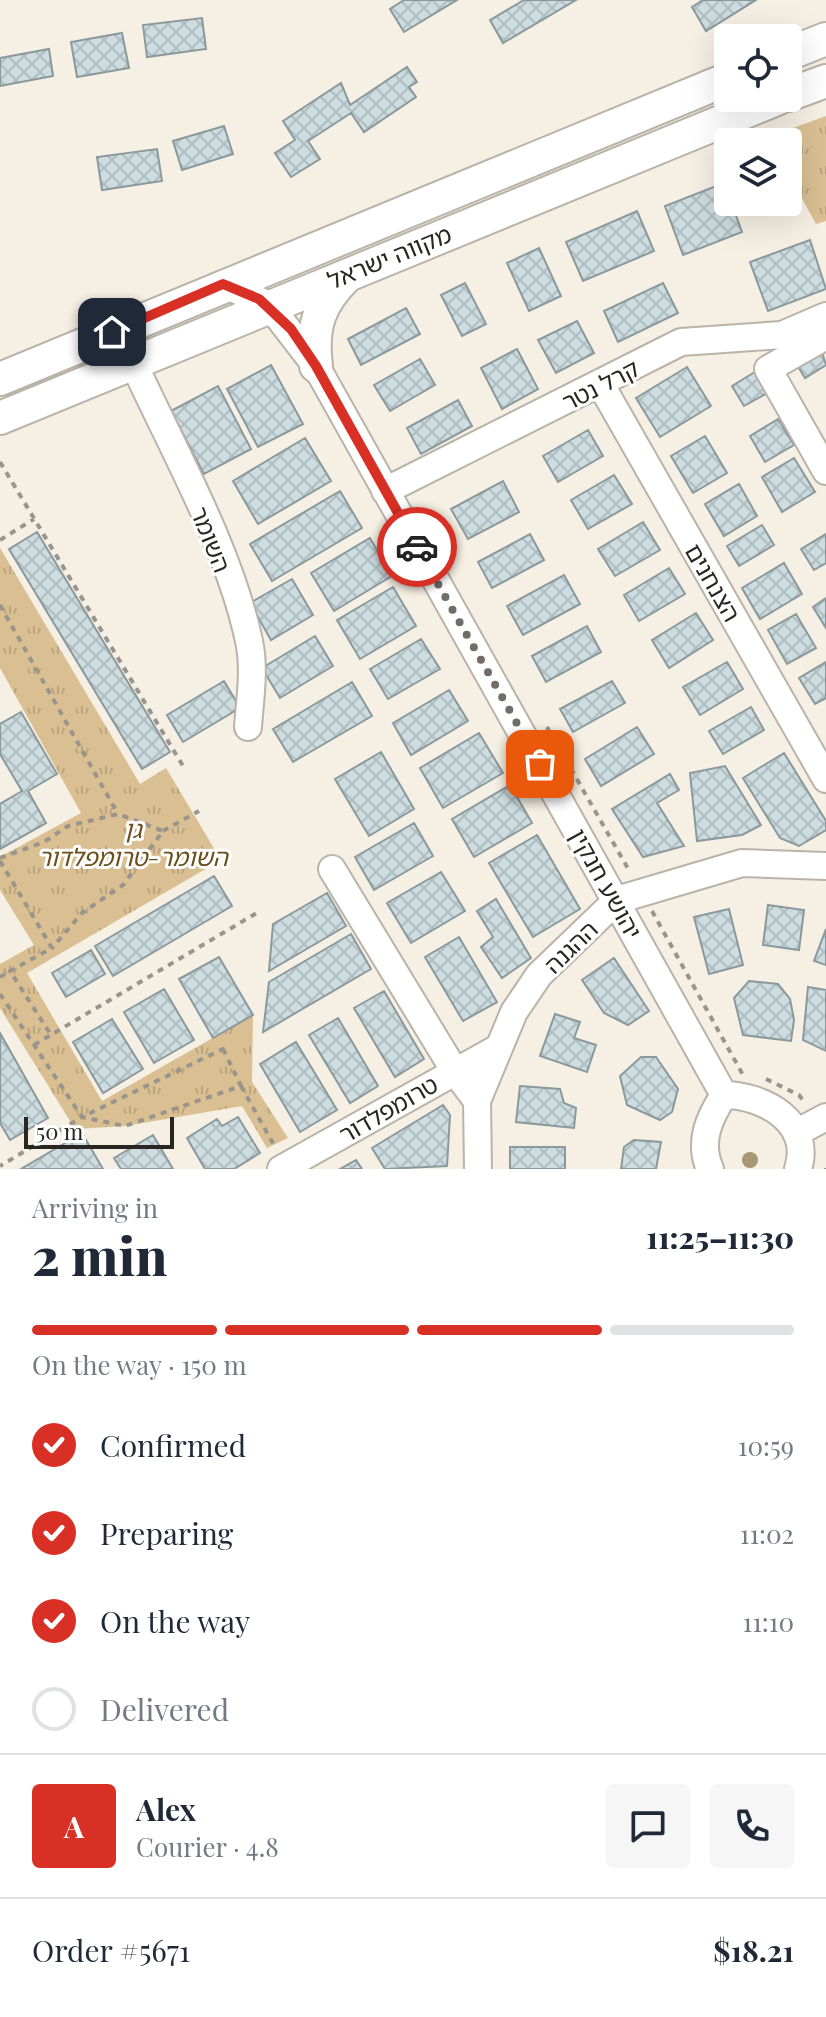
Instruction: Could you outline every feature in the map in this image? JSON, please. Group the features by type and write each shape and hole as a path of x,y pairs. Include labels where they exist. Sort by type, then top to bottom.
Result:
{"main road":[{"path":"802,48 826,39"},
{"path":"802,90 826,81"},
{"name":"מקווה ישראל","path":"0,379 223,284 714,85"},
{"name":"מקווה ישראל","path":"0,418 745,112"},
{"path":"316,366 313,335 317,317 324,302 352,272"}],"street":[{"name":"יהושע חנקין","path":"223,284 251,294 269,305 316,366 385,491 630,897 724,1095"},
{"name":"קרל נטר","path":"385,491 601,385 681,342 782,335 826,316"},
{"path":"826,336 768,369 826,471"},
{"name":"השומר","path":"133,362 220,552 250,642 252,678 248,727"},
{"name":"הצנחנים","path":"601,385 826,779"},
{"name":"ההגנה","path":"478,1169 477,1101 496,1049 514,1012 539,975 630,897 742,863 826,866"},
{"path":"332,869 454,1070 477,1101"},
{"name":"טרומפלדור","path":"284,1168 496,1049"},
{"path":"710,1169 704,1145 706,1130 724,1095 766,1102 785,1117 814,1124 800,1147 798,1169"}],"path":[{"path":"0,462 183,766"},
{"path":"0,540 34,519"},
{"path":"0,605 118,814"},
{"path":"540,715 630,897 744,1077"},
{"path":"0,977 52,948 82,913 123,885 163,831 199,811"},
{"path":"52,948 0,860 44,842 68,826 118,814 163,831"},
{"path":"34,1045 260,911"},
{"path":"10,971 51,1035"},
{"path":"0,994 82,1117 125,1126 241,1086"},
{"path":"0,1166 82,1117 223,1049 284,1168"},
{"path":"758,1078 772,1080 799,1095 814,1124"}],"green space":[{"path":"826,116 826,221 816,224 802,198 802,128 793,128"},
{"name":"גן השומר-טרומפלדור","path":"0,548 140,784 166,768 221,860 27,973 102,1101 253,1015 252,1082 288,1138 267,1148 242,1106 125,1126 75,1129 0,1008 0,964 34,945 0,890 0,857 81,813 0,668"}],"building":[{"path":"404,0 457,0 404,32 390,9"},
{"path":"524,0 576,0 503,43 490,20"},
{"path":"703,0 756,0 706,31 692,7"},
{"path":"202,18 206,49 147,57 143,25"},
{"path":"122,33 129,68 77,77 71,42"},
{"path":"49,49 53,76 0,86 0,58"},
{"path":"407,67 417,82 409,87 416,97 364,132 351,113 308,141 320,159 291,177 275,153 295,140 283,121 341,83 350,105"},
{"path":"224,126 233,154 182,170 173,141"},
{"path":"157,149 162,181 102,190 97,157"},
{"path":"714,187 714,216 736,216 742,232 683,255 665,206"},
{"path":"637,211 654,251 583,281 566,242"},
{"path":"810,240 826,289 768,311 750,262"},
{"path":"539,248 561,296 529,311 507,263"},
{"path":"465,283 486,324 462,336 441,295"},
{"path":"663,283 678,313 618,342 604,311"},
{"path":"406,308 420,334 361,365 348,339"},
{"path":"577,321 594,353 556,373 538,340"},
{"path":"517,349 538,389 502,409 481,368"},
{"path":"821,349 826,365 805,378 796,363"},
{"path":"420,359 435,385 390,411 374,385"},
{"path":"271,365 303,424 258,447 227,389"},
{"path":"687,367 711,406 660,437 636,398"},
{"path":"758,370 771,391 744,406 732,386"},
{"path":"218,386 251,449 204,474 171,411"},
{"path":"458,400 472,426 421,454 407,428"},
{"path":"778,419 794,445 765,462 750,436"},
{"path":"588,430 603,456 558,482 543,456"},
{"path":"705,436 727,473 693,493 671,456"},
{"path":"305,438 331,481 258,524 233,481"},
{"path":"794,458 815,492 782,512 762,477"},
{"path":"614,475 632,504 588,529 571,500"},
{"path":"503,481 519,512 468,539 451,509"},
{"path":"739,484 757,516 724,536 705,504"},
{"path":"340,491 362,528 272,581 250,544"},
{"path":"643,522 660,550 615,576 598,549"},
{"path":"762,525 774,545 739,566 727,546"},
{"path":"37,532 170,752 142,769 9,549"},
{"path":"530,534 544,560 492,588 478,562"},
{"path":"826,534 826,563 814,570 801,549"},
{"path":"370,538 392,576 334,611 311,573"},
{"path":"784,563 802,594 760,619 742,588"},
{"path":"669,568 685,594 639,621 624,595"},
{"path":"564,575 580,604 523,635 507,606"},
{"path":"292,579 313,615 271,640 250,603"},
{"path":"393,587 416,626 360,659 337,620"},
{"path":"826,598 826,628 813,607"},
{"path":"696,613 713,640 669,668 652,640"},
{"path":"796,614 816,648 787,664 768,630"},
{"path":"587,626 601,652 546,682 532,656"},
{"path":"315,636 333,666 280,698 262,668"},
{"path":"421,639 440,669 388,699 370,669"},
{"path":"727,662 743,689 700,715 683,687"},
{"path":"826,662 826,698 815,704 799,678"},
{"path":"224,681 240,708 183,742 167,715"},
{"path":"612,681 625,703 573,732 560,709"},
{"path":"352,682 372,716 293,762 273,729"},
{"path":"449,690 468,721 411,755 393,723"},
{"path":"751,707 764,730 723,754 709,731"},
{"path":"21,712 57,774 28,791 46,823 0,849 0,804 22,791 0,754 0,724"},
{"path":"637,727 654,754 601,786 585,759"},
{"path":"479,733 503,773 443,808 420,768"},
{"path":"381,752 414,809 369,836 335,779"},
{"path":"784,753 826,821 826,830 799,846 780,838 743,778"},
{"path":"725,766 761,825 742,835 697,841 690,773"},
{"path":"670,774 679,790 657,803 684,846 643,857 612,809"},
{"path":"510,785 532,823 474,857 452,819"},
{"path":"414,823 433,856 374,890 355,857"},
{"path":"537,835 580,909 533,937 489,863"},
{"path":"441,872 465,911 411,943 387,903"},
{"path":"214,876 232,906 113,976 95,946"},
{"path":"327,893 346,926 269,971 273,924"},
{"path":"496,899 531,958 502,978 481,947 493,937 477,911"},
{"path":"768,905 804,910 799,950 763,945"},
{"path":"729,909 743,965 709,974 694,917"},
{"path":"826,929 826,965 814,961"},
{"path":"351,934 371,969 263,1032 269,982"},
{"path":"459,937 497,1002 463,1021 425,957"},
{"path":"91,950 105,974 66,997 52,973"},
{"path":"219,957 253,1015 213,1038 179,979"},
{"path":"614,958 649,1011 628,1025 604,1013 582,980"},
{"path":"749,981 778,984 790,999 794,1020 791,1041 743,1035 734,998"},
{"path":"808,987 826,990 826,1051 803,1040"},
{"path":"164,989 194,1040 154,1063 124,1012"},
{"path":"384,991 424,1059 395,1077 354,1008"},
{"path":"555,1014 580,1022 574,1038 596,1045 587,1072 540,1056"},
{"path":"338,1018 378,1086 350,1103 309,1035"},
{"path":"112,1019 143,1069 103,1093 73,1042"},
{"path":"0,1033 48,1118 10,1140 0,1123"},
{"path":"296,1042 337,1110 300,1132 260,1064"},
{"path":"641,1057 656,1057 678,1089 672,1112 660,1120 627,1105 620,1076"},
{"path":"520,1086 560,1089 564,1103 576,1108 574,1128 516,1122"},
{"path":"443,1105 450,1115 447,1166 385,1169 372,1148"},
{"path":"238,1117 260,1153 234,1169 205,1169 187,1138 217,1119 222,1126"},
{"path":"82,1133 103,1169 21,1169"},
{"path":"153,1135 173,1169 121,1169 114,1158"},
{"path":"634,1140 661,1142 656,1169 621,1169 624,1147"},
{"path":"510,1147 565,1147 565,1169 510,1169"},
{"path":"356,1160 362,1169 340,1169"}],"way so far":[{"path":"417,547 540,764"}],"route":[{"path":"112,332 223,284 238,288 269,305 291,329 316,366 417,547"}]}
